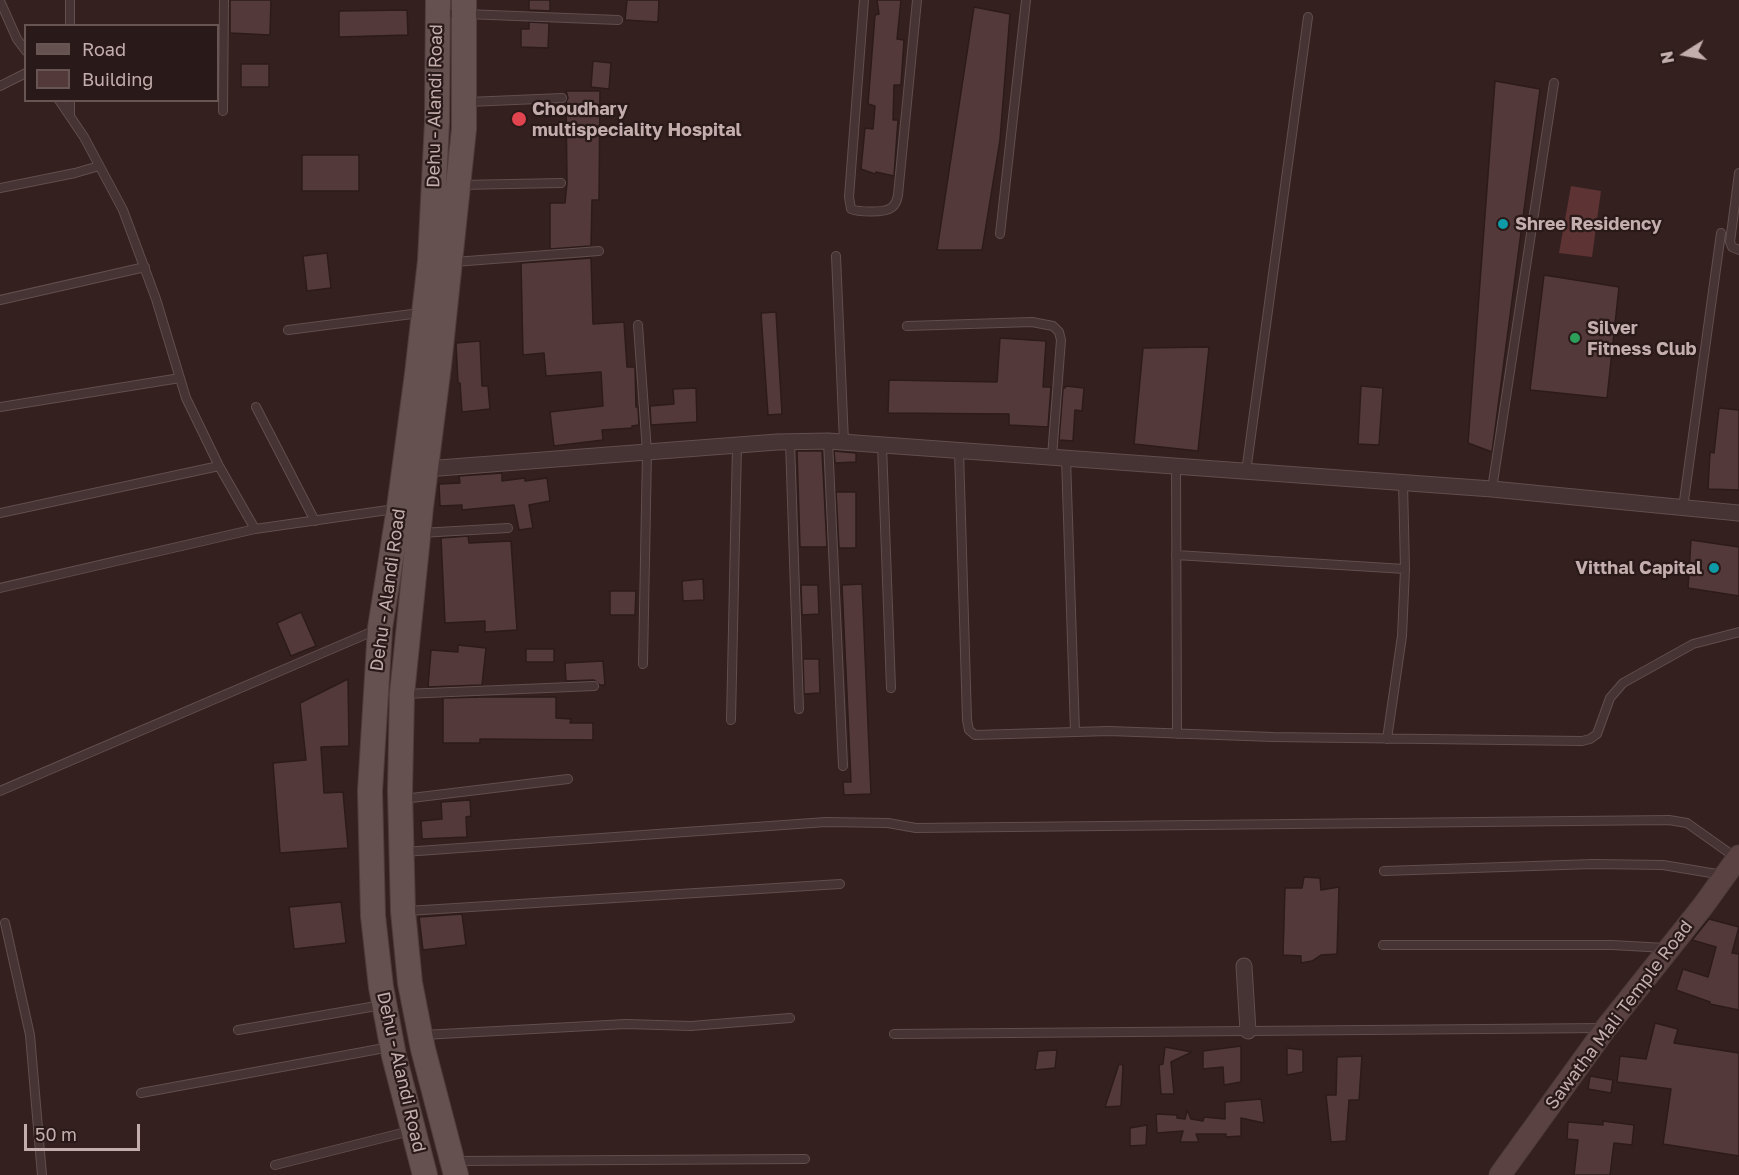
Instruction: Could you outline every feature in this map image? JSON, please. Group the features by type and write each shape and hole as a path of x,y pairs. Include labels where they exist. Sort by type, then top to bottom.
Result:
{"main road":[{"name":"Dehu - Alandi Road","path":"434,312 430,261 437,122 438,7"},
{"name":"Dehu - Alandi Road","path":"425,1175 392,1047 384,1004 373,916 370,791 380,628 410,508 434,312 450,262 464,129 464,7"},
{"name":"Dehu - Alandi Road","path":"410,508 418,533 402,694 400,799 403,911 410,983 420,1035 454,1168"}],"street":[{"path":"415,470 737,445 836,442 1492,489 1739,513"},
{"name":"Sawatha Mali Temple Road","path":"1500,1175 1606,1028 1703,906 1733,863"},
{"path":"1244,966 1248,1031"}],"lane":[{"path":"70,0 70,24"},
{"path":"223,111 224,0"},
{"path":"864,0 849,197 851,209 856,211 885,210 896,204 917,0"},
{"path":"1000,234 1026,0"},
{"path":"0,1 17,39 24,48"},
{"path":"438,7 464,7 618,20"},
{"path":"1246,472 1308,17"},
{"path":"0,86 24,74"},
{"path":"1492,489 1554,83"},
{"path":"464,102 562,98"},
{"path":"60,102 84,137 123,210 156,299 186,398 219,466 255,529"},
{"path":"69,116 70,102"},
{"path":"0,188 99,166"},
{"path":"1739,173 1730,242 1732,247 1739,250"},
{"path":"458,185 561,183"},
{"path":"1683,508 1721,232"},
{"path":"450,262 599,250"},
{"path":"836,256 836,442 843,766"},
{"path":"0,300 145,267"},
{"path":"288,330 434,312"},
{"path":"907,326 1032,322 1053,326 1059,332 1061,340 1059,458 1075,732"},
{"path":"638,325 646,452 643,664"},
{"path":"0,407 180,378"},
{"path":"256,407 315,521"},
{"path":"790,442 799,709"},
{"path":"731,720 737,445"},
{"path":"882,445 891,688"},
{"path":"959,451 967,720 969,730 975,735 1109,731 1273,737 1582,741 1597,734 1610,698 1623,683 1693,644 1739,632"},
{"path":"0,513 219,466"},
{"path":"1176,467 1177,734"},
{"path":"1387,739 1402,636 1405,569 1403,483"},
{"path":"0,588 255,529 410,508"},
{"path":"418,533 508,528"},
{"path":"1176,555 1405,569"},
{"path":"0,791 380,628"},
{"path":"402,694 594,686"},
{"path":"400,799 568,779"},
{"path":"401,853 826,822 888,823 916,828 1669,820 1687,823 1733,863"},
{"path":"1384,871 1593,864 1733,863"},
{"path":"403,911 840,884"},
{"path":"5,923 30,1035 42,1175"},
{"path":"1383,945 1612,945 1669,949"},
{"path":"238,1030 384,1004"},
{"path":"420,1035 626,1024 691,1026 790,1018"},
{"path":"894,1034 1606,1028"},
{"path":"141,1093 392,1047"},
{"path":"275,1165 413,1131"},
{"path":"454,1168 805,1160"}],"shaded area":[{"path":"1571,186 1601,191 1592,257 1559,253"}],"building":[{"path":"230,0 271,0 270,35 230,33"},
{"path":"529,0 550,0 550,11 529,10"},
{"path":"627,0 659,0 658,22 625,20"},
{"path":"877,0 901,0 897,39 904,40 901,85 894,85 893,120 898,120 894,176 876,172 875,174 861,169 865,128 873,129 875,106 868,104 875,15 879,14"},
{"path":"974,7 1010,14 1000,140 982,250 937,250"},
{"path":"407,10 408,35 339,37 339,11"},
{"path":"529,22 549,23 548,48 521,47 521,29 529,29"},
{"path":"593,61 611,63 609,89 591,87"},
{"path":"241,64 269,64 269,87 241,87"},
{"name":"Shree Residency","path":"1495,81 1540,89 1492,452 1468,443"},
{"path":"566,91 600,91 599,200 592,200 591,246 550,249 550,203 565,203 567,183 566,102 568,98"},
{"path":"302,155 359,155 359,191 302,191"},
{"path":"327,253 331,288 307,291 303,256"},
{"path":"591,258 593,324 624,322 627,367 635,367 639,425 632,426 632,428 602,430 603,440 554,446 550,412 603,406 601,372 546,376 544,353 523,355 521,263"},
{"name":"Silver Fitness Club","path":"1544,275 1619,287 1607,398 1530,390"},
{"path":"776,312 782,414 768,415 761,313"},
{"path":"1000,338 1046,341 1043,387 1051,387 1048,427 1009,425 1009,414 888,413 889,380 997,382"},
{"path":"480,341 482,386 488,386 490,409 462,412 456,343"},
{"path":"1209,347 1198,451 1134,444 1143,348"},
{"path":"1066,386 1084,388 1082,411 1075,410 1073,441 1059,440 1063,388"},
{"path":"1361,386 1383,388 1379,445 1358,444"},
{"path":"696,388 697,422 651,425 650,406 674,404 673,389"},
{"path":"1719,408 1739,410 1739,490 1708,489 1710,452 1714,453"},
{"path":"797,451 822,451 827,547 800,547"},
{"path":"834,451 856,453 856,462 835,463"},
{"path":"502,473 502,481 547,478 550,501 529,505 533,528 519,530 514,505 462,510 462,505 440,506 439,484 460,483 459,476"},
{"path":"836,492 856,492 856,548 839,548"},
{"path":"468,536 469,543 511,541 517,630 485,632 485,621 445,623 441,538"},
{"name":"Vitthal Capital","path":"1691,540 1739,547 1739,596 1688,588"},
{"path":"703,579 704,600 683,601 682,581"},
{"path":"862,584 871,794 844,795 843,782 851,782 842,585"},
{"path":"801,585 818,585 819,614 802,615"},
{"path":"610,591 636,591 635,615 610,615"},
{"path":"301,612 316,646 291,656 277,623"},
{"path":"458,645 486,648 482,685 428,687 431,650 458,652"},
{"path":"526,649 554,649 554,662 526,662"},
{"path":"803,659 819,659 820,693 804,694"},
{"path":"603,661 605,685 600,685 594,680 566,681 565,663"},
{"path":"348,679 349,746 321,747 324,793 343,792 348,848 280,853 273,763 306,760 300,703"},
{"path":"556,697 556,718 571,719 570,723 593,723 593,740 480,739 480,743 443,743 443,698"},
{"path":"470,800 471,816 466,817 467,837 422,839 421,821 442,819 441,802"},
{"path":"1304,877 1320,878 1321,890 1339,887 1337,954 1321,955 1312,961 1301,963 1301,956 1283,955 1285,888 1302,888"},
{"path":"341,902 346,943 294,949 289,907"},
{"path":"462,914 466,945 423,950 419,917"},
{"path":"1709,919 1739,927 1732,953 1739,954 1739,1010 1710,1004 1710,1002 1676,990 1683,969 1708,977 1716,947 1692,940"},
{"path":"1655,1023 1678,1029 1674,1043 1739,1053 1739,1156 1663,1144 1671,1089 1617,1082 1620,1056 1646,1059"},
{"path":"1241,1046 1241,1082 1224,1085 1223,1067 1203,1069 1203,1051"},
{"path":"1165,1047 1192,1052 1171,1062 1174,1094 1161,1094 1159,1065 1163,1064"},
{"path":"1287,1048 1303,1050 1303,1072 1287,1075"},
{"path":"1057,1050 1055,1068 1035,1070 1038,1051"},
{"path":"1362,1056 1359,1100 1349,1100 1346,1141 1331,1142 1326,1095 1336,1095 1337,1057"},
{"path":"1119,1064 1123,1065 1121,1106 1105,1107"},
{"path":"1590,1076 1613,1080 1611,1093 1588,1089"},
{"path":"1261,1099 1264,1123 1241,1118 1241,1136 1196,1134 1199,1142 1180,1142 1183,1131 1157,1133 1156,1114 1177,1115 1177,1118 1185,1119 1187,1110 1191,1119 1203,1121 1204,1117 1225,1119 1225,1102"},
{"path":"1603,1121 1634,1125 1632,1145 1614,1143 1610,1175 1574,1175 1578,1140 1567,1139 1568,1122 1603,1125"},
{"path":"1147,1125 1146,1145 1130,1146 1130,1128"}],"place":[{"name":"Choudhary multispeciality Hospital","path":"519,119"},
{"name":"Shree Residency","path":"1503,224"},
{"name":"Silver Fitness Club","path":"1575,338"},
{"name":"Vitthal Capital","path":"1714,568"}]}
